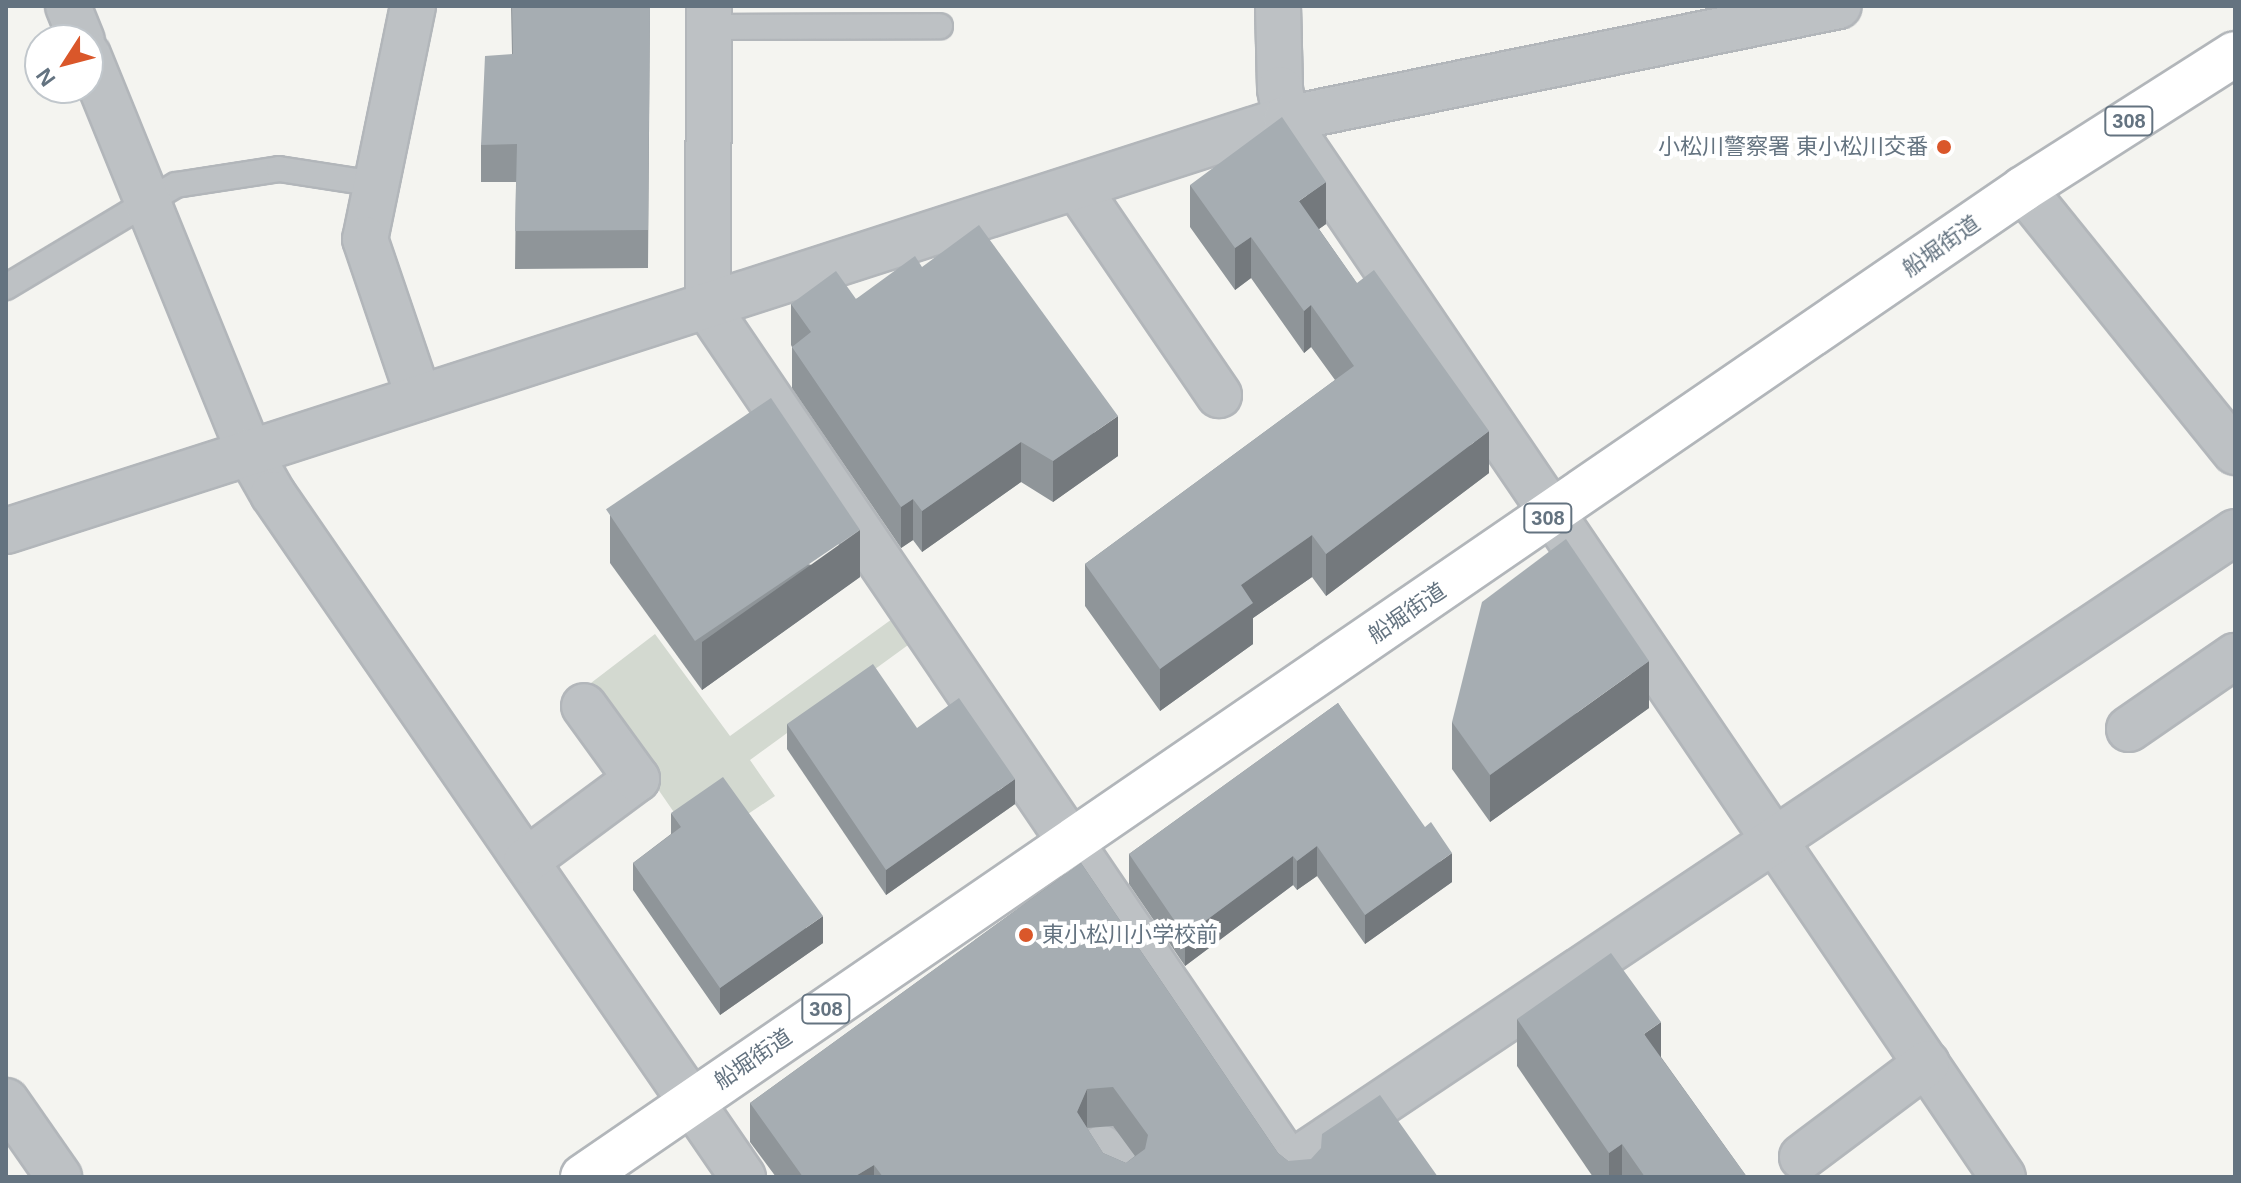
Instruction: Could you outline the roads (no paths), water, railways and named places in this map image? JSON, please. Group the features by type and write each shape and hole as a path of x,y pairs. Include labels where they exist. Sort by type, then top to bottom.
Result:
{"main road":[{"name":"船堀街道","path":"583,1177 1551,516 2023,189 2235,54"}],"street":[{"path":"413,6 365,239 419,398"},
{"path":"1278,6 1280,89 1286,119 1551,516 1777,842 2003,1177"},
{"path":"6,531 708,308 1286,119 1781,11 1839,6"},
{"path":"709,17 708,308 1294,1171 2235,532"},
{"path":"104,94 249,452 273,494 743,1177"},
{"path":"1077,187 1219,395"},
{"path":"2023,189 2235,452"},
{"path":"2129,729 2235,656"},
{"path":"526,861 637,779 584,706"},
{"path":"1802,1157 1927,1063"},
{"path":"6,1101 59,1177"}],"lane":[{"path":"709,17 940,26"},
{"path":"6,287 176,185 279,169 376,184"}],"place":[{"name":"小松川警察署 東小松川交番","path":"1944,147"},
{"name":"東小松川小学校前","path":"1026,935"}]}
